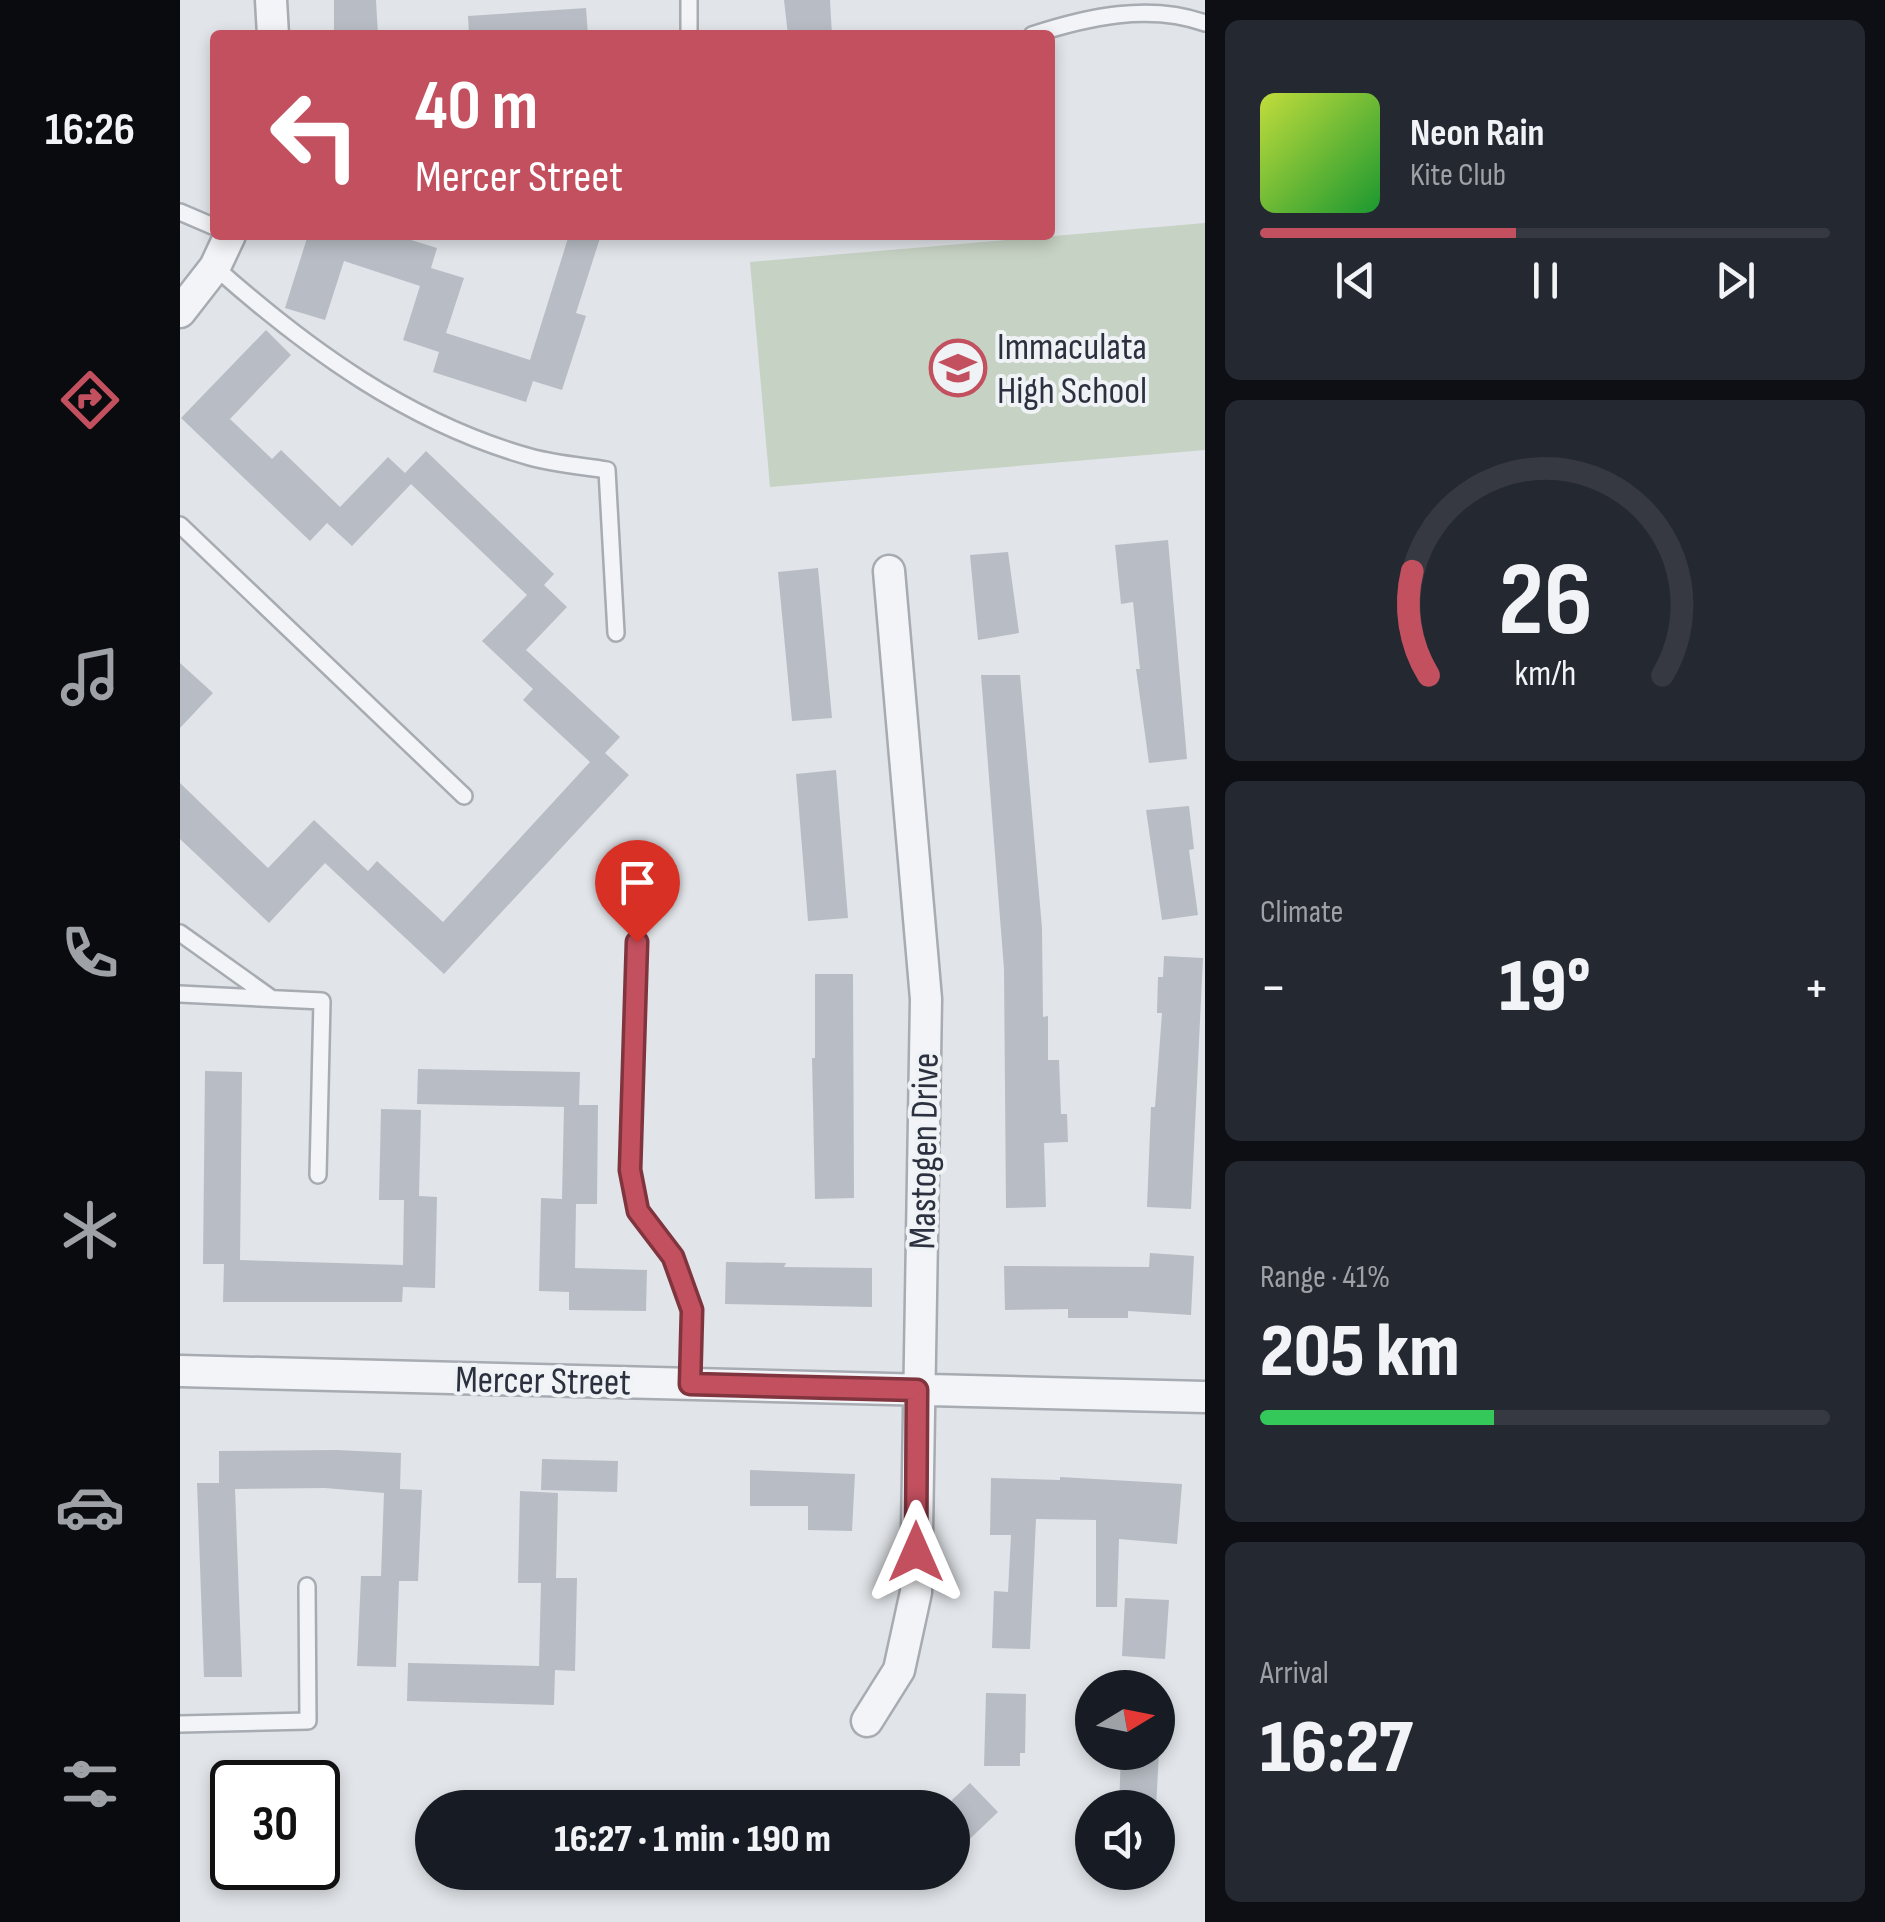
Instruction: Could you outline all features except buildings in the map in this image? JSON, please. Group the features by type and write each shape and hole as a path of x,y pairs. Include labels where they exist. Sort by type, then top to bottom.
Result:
{"street":[{"path":"271,0 273,30"},
{"path":"180,312 214,267 228,240"},
{"name":"Mastogen Drive","path":"867,1722 900,1670 916,1592 926,999 889,571"},
{"name":"Mercer Street","path":"180,1372 1205,1397"}],"lane":[{"path":"688,0 689,30"},
{"path":"1047,30 1071,22 1130,14 1176,12 1205,22"},
{"path":"180,212 210,225"},
{"path":"214,267 321,355 420,415 531,457 607,470 616,634"},
{"path":"180,526 464,796"},
{"path":"180,934 272,998"},
{"path":"637,942 630,1170 638,1211 673,1257 692,1310 690,1384"},
{"path":"180,994 322,1001 318,1176"},
{"path":"180,1724 308,1722 307,1586"}],"green space":[{"path":"1205,223 1205,450 770,487 750,262 1007,240 1055,240 1055,236"}],"place":[{"name":"Immaculata High School","path":"958,368"}],"route":[{"path":"637,942 630,1170 638,1211 673,1257 692,1310 690,1384 917,1390 916,1552"}]}
